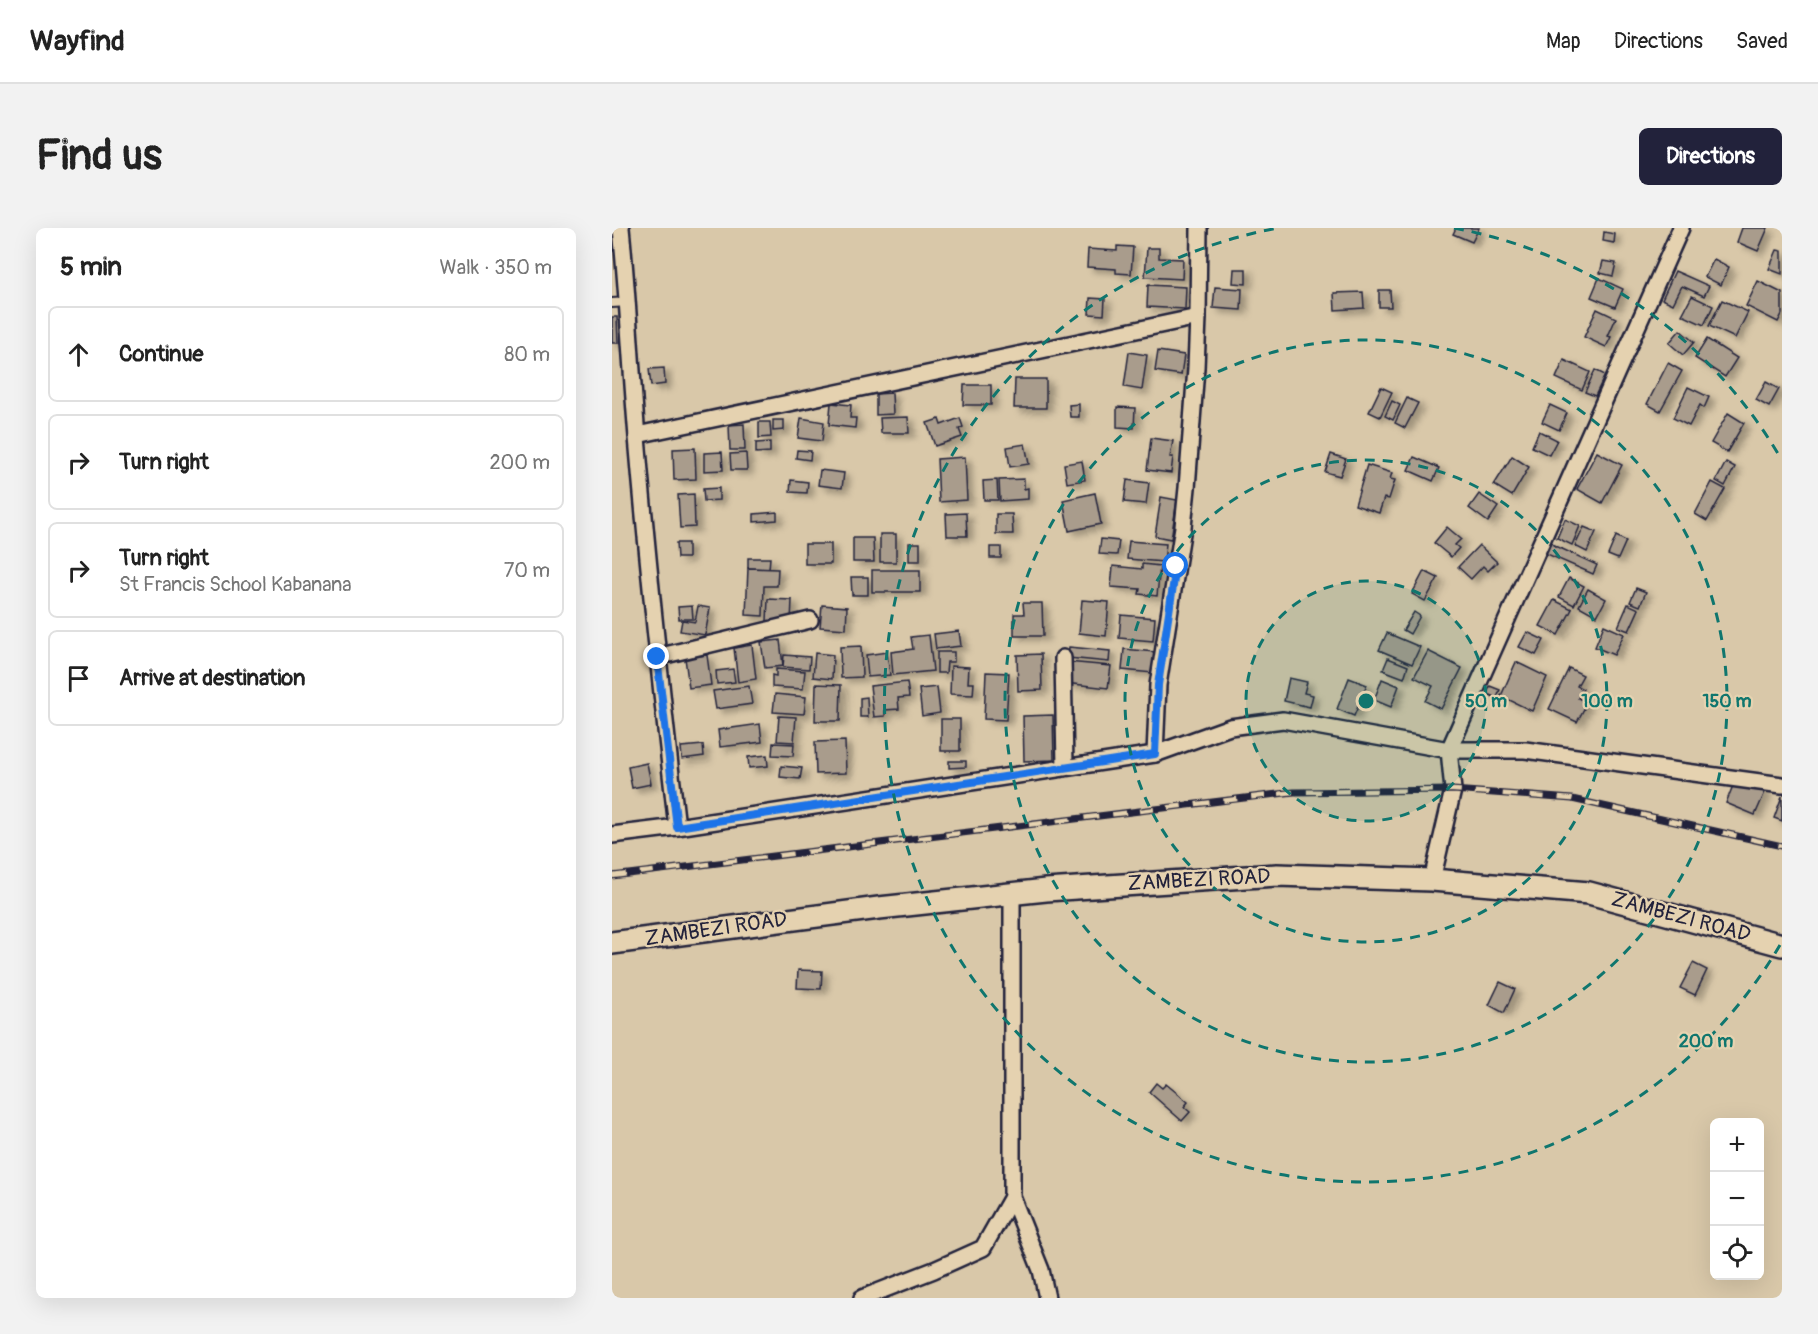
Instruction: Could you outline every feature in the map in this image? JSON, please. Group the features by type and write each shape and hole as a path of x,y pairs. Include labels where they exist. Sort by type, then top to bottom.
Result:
{"main road":[{"name":"ZAMBEZI ROAD","path":"612,943 879,908 1012,894 1082,887 1277,875 1432,880 1589,893 1782,945"}],"street":[{"path":"621,228 657,657 677,827"},
{"path":"1155,754 1158,685 1187,488 1196,368 1199,228"},
{"path":"1432,880 1452,790 1449,750 1681,228"},
{"path":"637,435 1198,317"},
{"path":"657,657 810,620"},
{"path":"1063,658 1065,767"},
{"path":"612,835 1155,754 1230,726 1283,720 1449,750 1525,750 1782,785"},
{"path":"1012,894 1012,1197 1041,1270 1047,1298"},
{"path":"862,1298 983,1248 1012,1197"}],"lane":[{"path":"612,303 628,302"}],"building":[{"path":"1456,228 1479,228 1472,242 1453,234"},
{"path":"1742,228 1768,228 1758,251 1737,242"},
{"path":"1604,232 1615,234 1614,243 1603,241"},
{"path":"1117,246 1133,247 1131,274 1116,273 1116,269 1087,267 1088,249 1117,251"},
{"path":"1147,248 1159,248 1159,258 1183,259 1182,279 1145,277"},
{"path":"1777,250 1782,251 1782,274 1769,269"},
{"path":"1714,259 1729,267 1721,285 1705,277"},
{"path":"1603,261 1616,263 1613,276 1600,273"},
{"path":"1234,269 1246,269 1246,284 1233,283"},
{"path":"1675,271 1709,286 1704,296 1682,286 1673,304 1662,299"},
{"path":"1599,278 1623,289 1615,307 1591,297"},
{"path":"1758,281 1782,293 1782,314 1778,322 1746,306"},
{"path":"1148,285 1186,287 1185,309 1147,307"},
{"path":"1215,287 1242,289 1241,310 1213,308"},
{"path":"1379,290 1390,290 1391,307 1379,307"},
{"path":"1363,292 1364,308 1335,310 1334,293"},
{"path":"1692,296 1713,306 1704,325 1682,315"},
{"path":"1090,298 1105,299 1104,315 1089,314"},
{"path":"1722,300 1748,312 1735,338 1709,326"},
{"path":"1597,309 1616,318 1606,347 1584,337"},
{"path":"612,317 617,317 618,343 612,343"},
{"path":"1680,330 1694,342 1683,355 1669,343"},
{"path":"1707,339 1737,358 1725,377 1695,358"},
{"path":"1158,351 1184,355 1181,375 1155,371"},
{"path":"1129,352 1147,355 1142,390 1124,387"},
{"path":"1564,360 1590,372 1582,390 1556,378"},
{"path":"1668,363 1682,371 1660,411 1647,404"},
{"path":"664,368 665,384 651,386 649,369"},
{"path":"1595,370 1605,375 1595,396 1585,392"},
{"path":"1015,379 1046,379 1046,408 1014,408"},
{"path":"1766,382 1779,389 1769,407 1756,400"},
{"path":"964,385 991,385 991,405 963,405"},
{"path":"1381,387 1392,392 1380,417 1369,412"},
{"path":"1688,387 1709,397 1704,408 1700,405 1689,426 1673,418"},
{"path":"892,393 893,414 876,415 876,394"},
{"path":"1407,398 1418,403 1405,428 1395,423"},
{"path":"1392,401 1400,405 1393,420 1385,416"},
{"path":"831,403 851,405 850,418 856,418 855,428 829,425"},
{"path":"1079,404 1079,417 1070,417 1069,405"},
{"path":"1550,405 1567,413 1559,430 1542,422"},
{"path":"1117,407 1135,408 1134,428 1117,427"},
{"path":"1728,413 1744,423 1727,452 1711,443"},
{"path":"908,417 909,433 881,433 880,418"},
{"path":"801,418 824,422 822,441 798,438"},
{"path":"960,418 963,427 959,429 962,437 935,446 927,423 939,419 941,425"},
{"path":"773,420 784,420 784,430 773,431"},
{"path":"759,422 770,422 771,437 759,438"},
{"path":"744,424 745,450 730,450 729,425"},
{"path":"1539,431 1557,440 1549,455 1532,447"},
{"path":"1151,438 1173,441 1170,457 1173,457 1171,473 1147,470"},
{"path":"770,442 770,452 756,453 756,443"},
{"path":"1025,444 1029,464 1010,467 1007,447"},
{"path":"695,448 696,479 674,480 673,449"},
{"path":"797,450 811,451 810,460 796,458"},
{"path":"722,452 723,470 704,471 704,453"},
{"path":"1597,452 1622,465 1602,503 1577,489"},
{"path":"746,453 747,470 731,470 730,454"},
{"path":"1331,454 1346,459 1340,476 1325,472"},
{"path":"1512,456 1529,467 1512,496 1494,485"},
{"path":"965,457 967,500 939,502 937,459"},
{"path":"1414,457 1439,468 1433,481 1408,470"},
{"path":"1082,461 1085,480 1067,483 1064,464"},
{"path":"1726,462 1735,467 1725,486 1716,481"},
{"path":"1367,465 1392,473 1390,479 1395,480 1389,499 1384,498 1379,513 1355,505"},
{"path":"820,470 844,473 842,488 818,485"},
{"path":"1024,479 1024,489 1028,488 1028,499 1000,501 999,480"},
{"path":"791,480 808,482 807,493 790,492"},
{"path":"997,480 998,500 984,500 983,481"},
{"path":"1127,480 1149,483 1146,504 1124,502"},
{"path":"1712,482 1725,489 1707,521 1695,514"},
{"path":"719,488 719,500 704,501 703,489"},
{"path":"1095,493 1101,524 1069,531 1063,500"},
{"path":"694,494 695,527 680,528 678,495"},
{"path":"1479,494 1498,507 1488,522 1469,508"},
{"path":"1161,497 1177,500 1171,539 1155,536"},
{"path":"777,512 777,520 754,522 754,514"},
{"path":"966,513 967,536 947,536 946,514"},
{"path":"996,514 1012,514 1013,534 996,534"},
{"path":"1565,519 1580,526 1572,545 1557,538"},
{"path":"1447,527 1461,539 1455,545 1459,548 1451,557 1434,543"},
{"path":"1584,527 1596,532 1587,552 1575,546"},
{"path":"880,534 896,534 896,562 880,562"},
{"path":"1616,536 1626,541 1618,559 1608,555"},
{"path":"853,538 873,538 874,562 853,562"},
{"path":"1101,539 1119,541 1117,555 1099,554"},
{"path":"1129,541 1166,544 1164,562 1127,559"},
{"path":"1545,541 1597,565 1593,574 1540,551"},
{"path":"676,543 688,543 688,558 677,558"},
{"path":"909,543 920,543 920,561 909,561"},
{"path":"805,544 831,544 831,564 805,564"},
{"path":"1479,545 1497,562 1488,571 1483,566 1471,579 1458,567"},
{"path":"990,547 1001,547 1001,558 990,558"},
{"path":"748,558 770,558 769,569 748,568"},
{"path":"1142,564 1160,566 1157,596 1139,594 1140,589 1111,587 1113,566 1142,569"},
{"path":"748,568 778,569 777,586 764,586 763,616 746,615"},
{"path":"872,570 920,570 920,592 872,592"},
{"path":"1424,571 1438,578 1425,601 1412,594"},
{"path":"851,577 868,577 868,595 852,595"},
{"path":"1569,578 1584,586 1574,605 1559,597"},
{"path":"1636,588 1646,592 1640,606 1630,602"},
{"path":"1588,589 1606,599 1597,616 1579,606"},
{"path":"768,599 792,600 791,622 767,621"},
{"path":"1082,600 1109,602 1106,636 1079,633"},
{"path":"1554,600 1572,609 1558,635 1540,626"},
{"path":"1023,603 1042,603 1043,636 1014,636 1014,614 1024,614"},
{"path":"1628,604 1639,609 1629,631 1618,627"},
{"path":"822,605 847,607 846,629 820,627"},
{"path":"692,606 693,619 679,619 678,607"},
{"path":"698,606 710,608 705,635 680,631 682,620 695,622"},
{"path":"1414,612 1420,616 1410,634 1403,630"},
{"path":"1121,615 1155,618 1153,641 1119,638"},
{"path":"1604,625 1624,634 1614,655 1595,647"},
{"path":"959,631 961,646 936,649 934,634"},
{"path":"1527,632 1544,640 1536,655 1519,647"},
{"path":"1387,633 1420,647 1412,664 1379,650"},
{"path":"929,635 933,671 893,675 891,652 913,649 911,637"},
{"path":"780,640 783,666 765,668 761,642"},
{"path":"752,645 756,679 738,682 734,648"},
{"path":"861,646 862,677 841,678 840,647"},
{"path":"1069,647 1110,651 1109,662 1068,658"},
{"path":"1124,649 1155,652 1153,673 1122,670"},
{"path":"1428,651 1462,668 1441,709 1425,701 1433,686 1414,677"},
{"path":"887,652 890,675 868,677 866,655"},
{"path":"937,652 954,652 954,662 947,662 946,673 937,673"},
{"path":"815,653 833,655 832,679 813,677"},
{"path":"1041,654 1042,690 1018,691 1017,655"},
{"path":"707,655 711,685 689,688 685,658"},
{"path":"784,655 810,657 809,669 783,667"},
{"path":"1388,658 1408,666 1404,678 1383,670"},
{"path":"1067,662 1111,666 1108,688 1065,683"},
{"path":"1516,662 1547,677 1532,711 1501,696"},
{"path":"951,666 969,667 968,683 974,683 973,695 950,694"},
{"path":"1569,668 1583,675 1577,686 1583,689 1578,698 1587,703 1577,722 1549,709"},
{"path":"733,669 735,682 717,684 716,671"},
{"path":"776,669 805,671 803,689 772,687 772,675 776,676"},
{"path":"986,672 1009,673 1006,720 984,719"},
{"path":"1289,678 1307,682 1304,693 1313,695 1310,707 1284,701"},
{"path":"1349,678 1367,685 1354,716 1337,709"},
{"path":"1382,679 1399,686 1391,707 1374,700"},
{"path":"907,682 909,697 898,698 899,709 885,710 885,716 874,717 870,686"},
{"path":"816,684 841,685 840,721 815,721"},
{"path":"749,686 752,704 716,709 713,691"},
{"path":"1490,686 1500,690 1497,698 1487,694"},
{"path":"937,687 940,713 922,716 919,689"},
{"path":"775,694 806,697 804,714 773,712"},
{"path":"867,697 868,717 860,717 860,698"},
{"path":"1053,715 1054,760 1024,761 1023,716"},
{"path":"779,716 796,717 794,742 777,741"},
{"path":"941,719 960,719 960,751 941,751"},
{"path":"760,724 762,742 720,747 718,730"},
{"path":"845,741 846,773 816,774 815,742"},
{"path":"773,743 794,744 793,756 772,755"},
{"path":"703,745 704,756 682,759 681,747"},
{"path":"767,755 768,766 749,768 748,757"},
{"path":"949,761 966,761 966,767 949,768"},
{"path":"647,763 651,784 632,788 628,767"},
{"path":"781,766 802,768 800,779 780,777"},
{"path":"1736,778 1766,790 1755,815 1726,803"},
{"path":"1782,796 1782,821 1774,818"},
{"path":"1693,963 1707,970 1695,995 1680,988"},
{"path":"798,970 822,971 821,989 797,988"},
{"path":"1500,982 1515,989 1504,1013 1489,1005"},
{"path":"1156,1083 1162,1088 1166,1084 1188,1102 1184,1107 1190,1112 1182,1121 1149,1092"}],"railway":[{"path":"612,876 1294,792 1453,790 1572,799 1782,846"}],"route":[{"path":"657,657 677,827 1155,754 1158,685 1176,566"}]}
